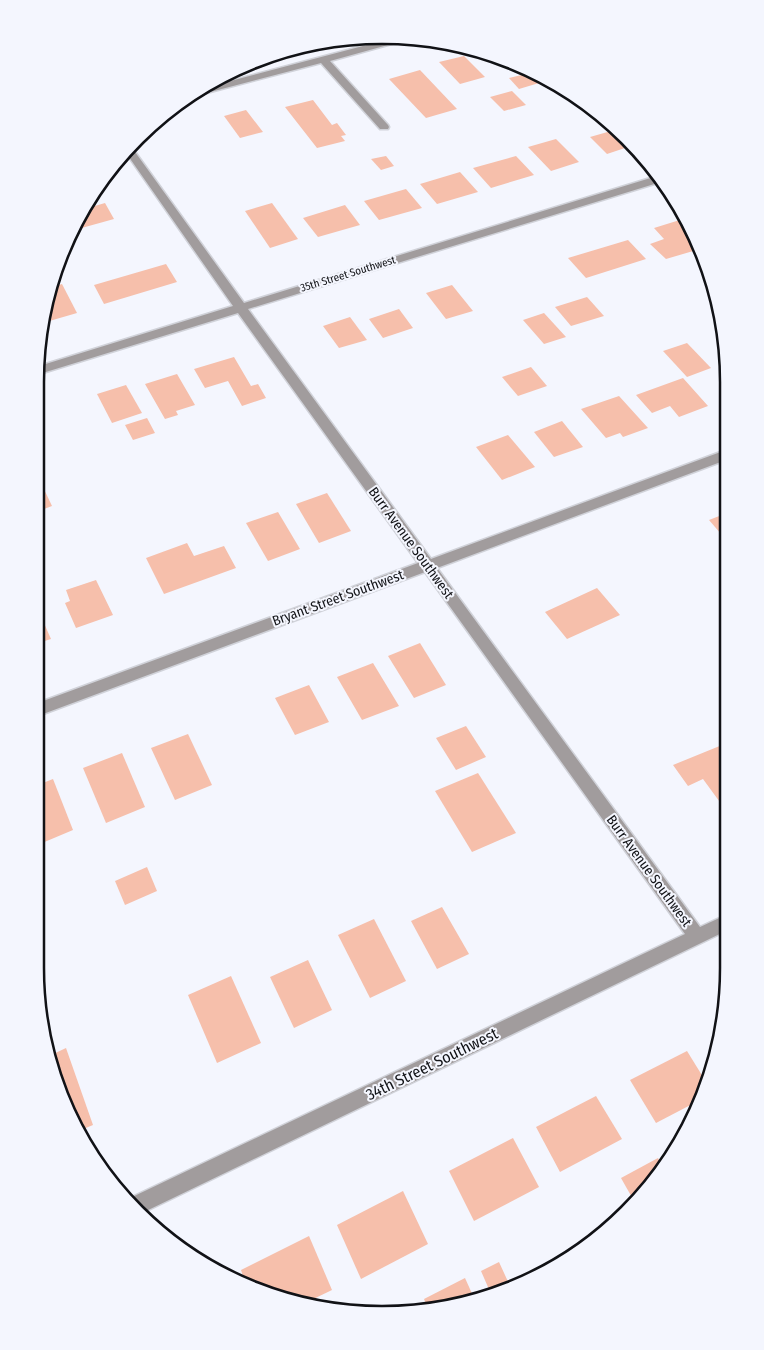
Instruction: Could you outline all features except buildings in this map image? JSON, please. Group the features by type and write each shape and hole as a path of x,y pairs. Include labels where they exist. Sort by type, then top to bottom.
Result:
{"street":[{"path":"216,87 381,44"},
{"path":"324,59 384,127"},
{"name":"Burr Avenue Southwest","path":"132,154 241,308 697,937"},
{"name":"35th Street Southwest","path":"44,369 653,180"},
{"name":"Bryant Street Southwest","path":"44,707 720,457"},
{"name":"34th Street Southwest","path":"140,1204 720,926"}]}
